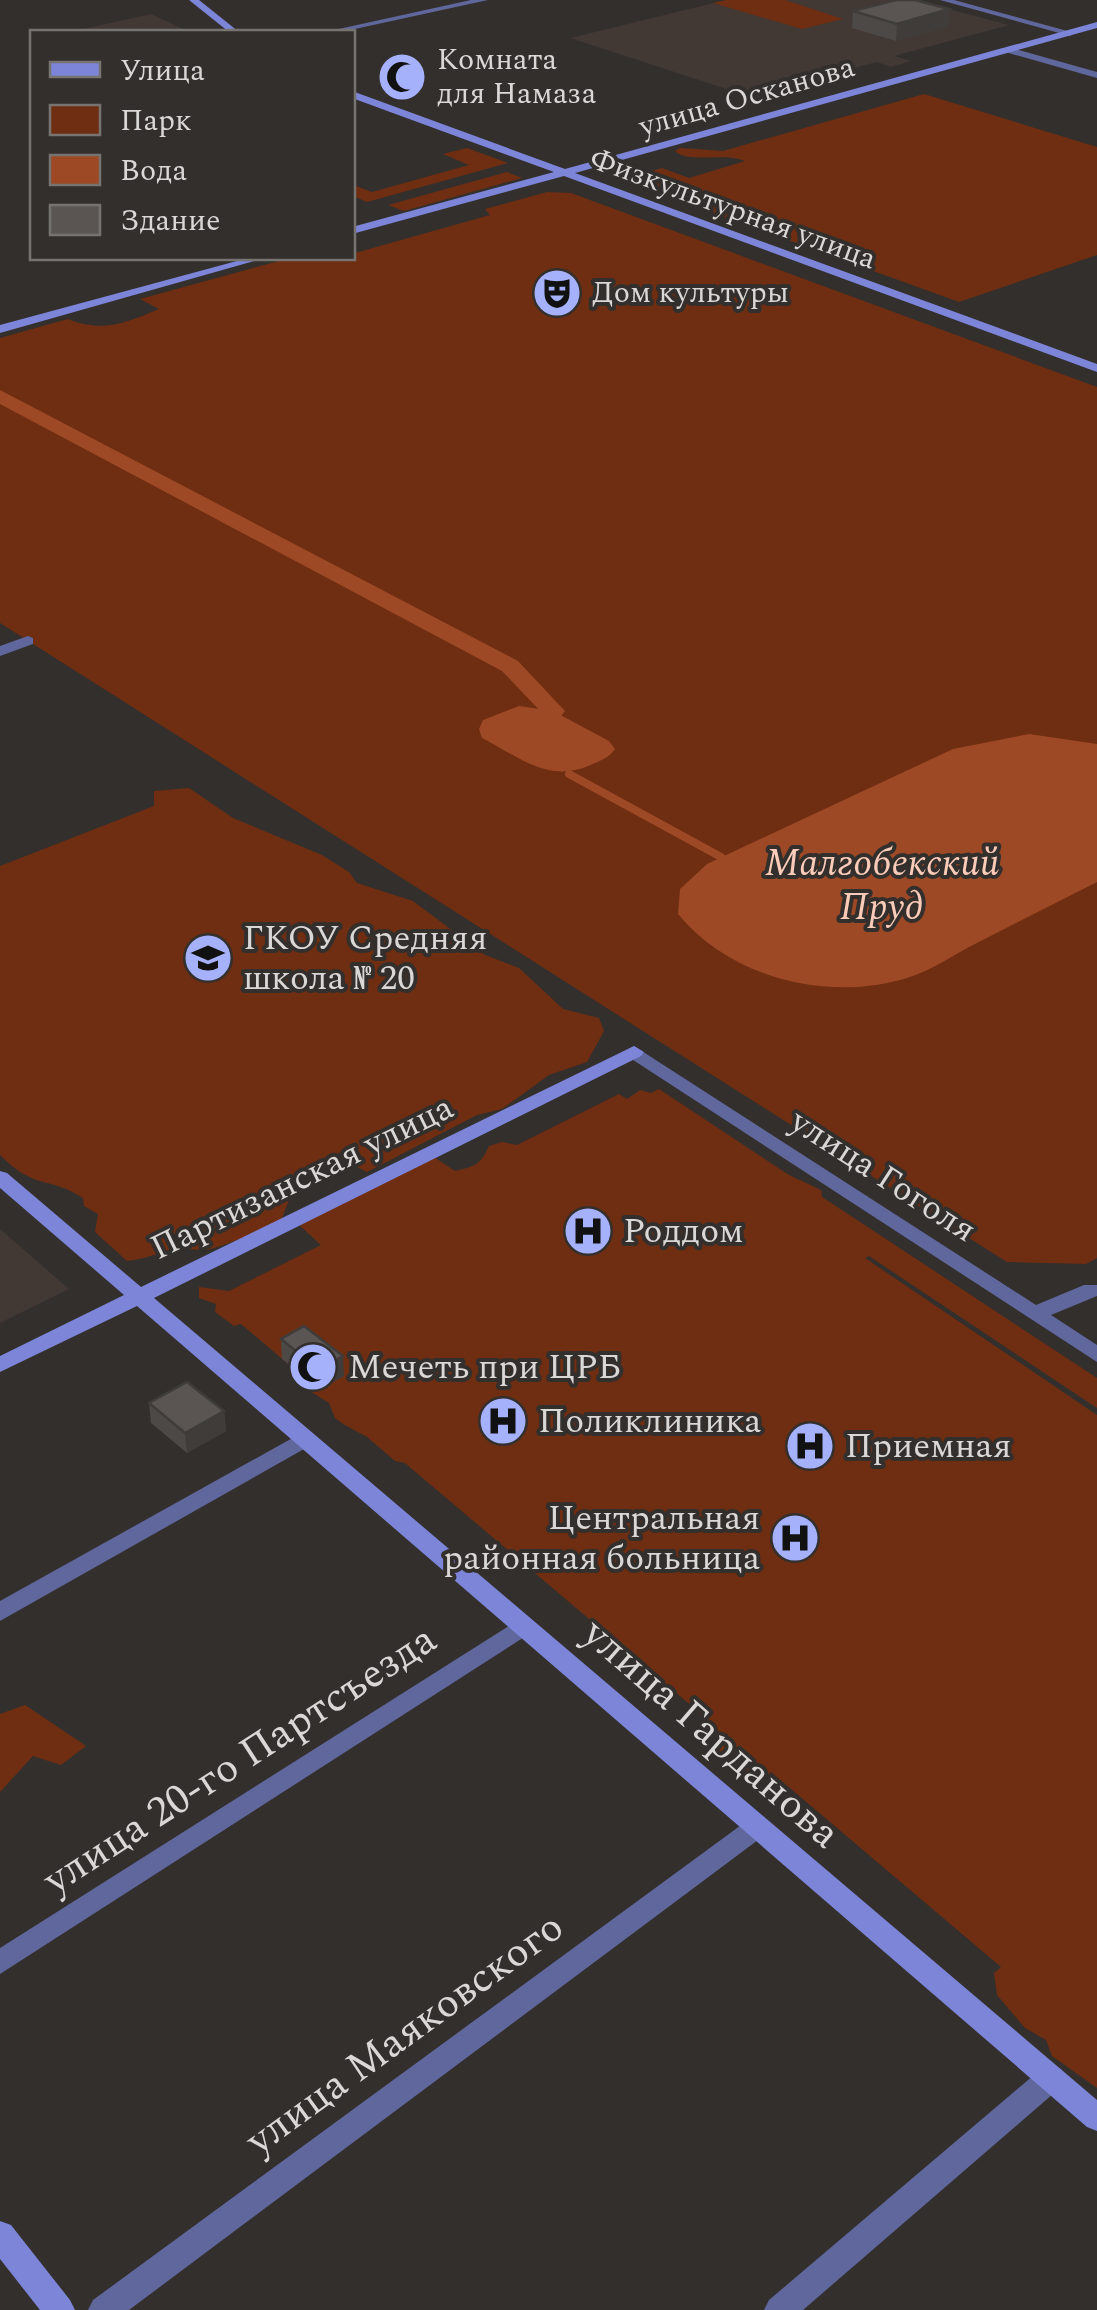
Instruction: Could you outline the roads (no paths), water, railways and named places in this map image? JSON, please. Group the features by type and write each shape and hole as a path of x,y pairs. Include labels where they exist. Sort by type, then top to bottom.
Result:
{"street":[{"path":"196,2 220,0"},
{"path":"340,30 484,0"},
{"path":"944,0 1070,33"},
{"path":"196,2 231,30"},
{"name":"улица Осканова","path":"355,231 1097,25"},
{"path":"1008,50 1097,75"},
{"name":"Физкультурная улица","path":"355,95 1097,368"},
{"path":"0,330 252,260"},
{"path":"0,651 28,641"},
{"name":"Партизанская улица","path":"0,1365 634,1052"},
{"name":"улица Гоголя","path":"634,1052 1097,1355"},
{"name":"улица Гарданова","path":"0,1177 1097,2118"},
{"path":"1034,1314 1092,1290"},
{"path":"0,1612 305,1439"},
{"name":"улица 20-го Партсъезда","path":"0,1962 523,1626"},
{"name":"улица Маяковского","path":"104,2310 757,1826"},
{"path":"780,2310 1051,2078"},
{"path":"0,2235 59,2310"}],"water":[{"path":"519,706 553,711 609,741 615,749 588,766 559,771 533,765 482,738 479,729 483,720"},
{"name":"Малгобекский Пруд","path":"1029,734 1097,744 1097,882 934,966 910,977 848,987 784,980 726,955 678,914 680,889 707,864 953,749"}],"waterway":[{"path":"0,396 510,666 553,711"},
{"path":"569,774 721,857"}],"place":[{"name":"Комната для Намаза","path":"402,77"},
{"name":"Дом культуры","path":"557,293"},
{"name":"ГКОУ Средняя школа № 20","path":"208,958"},
{"name":"Роддом","path":"588,1231"},
{"name":"Мечеть при ЦРБ","path":"313,1367"},
{"name":"Поликлиника","path":"503,1421"},
{"name":"Приемная","path":"810,1446"},
{"name":"Центральная районная больница","path":"795,1538"}]}
